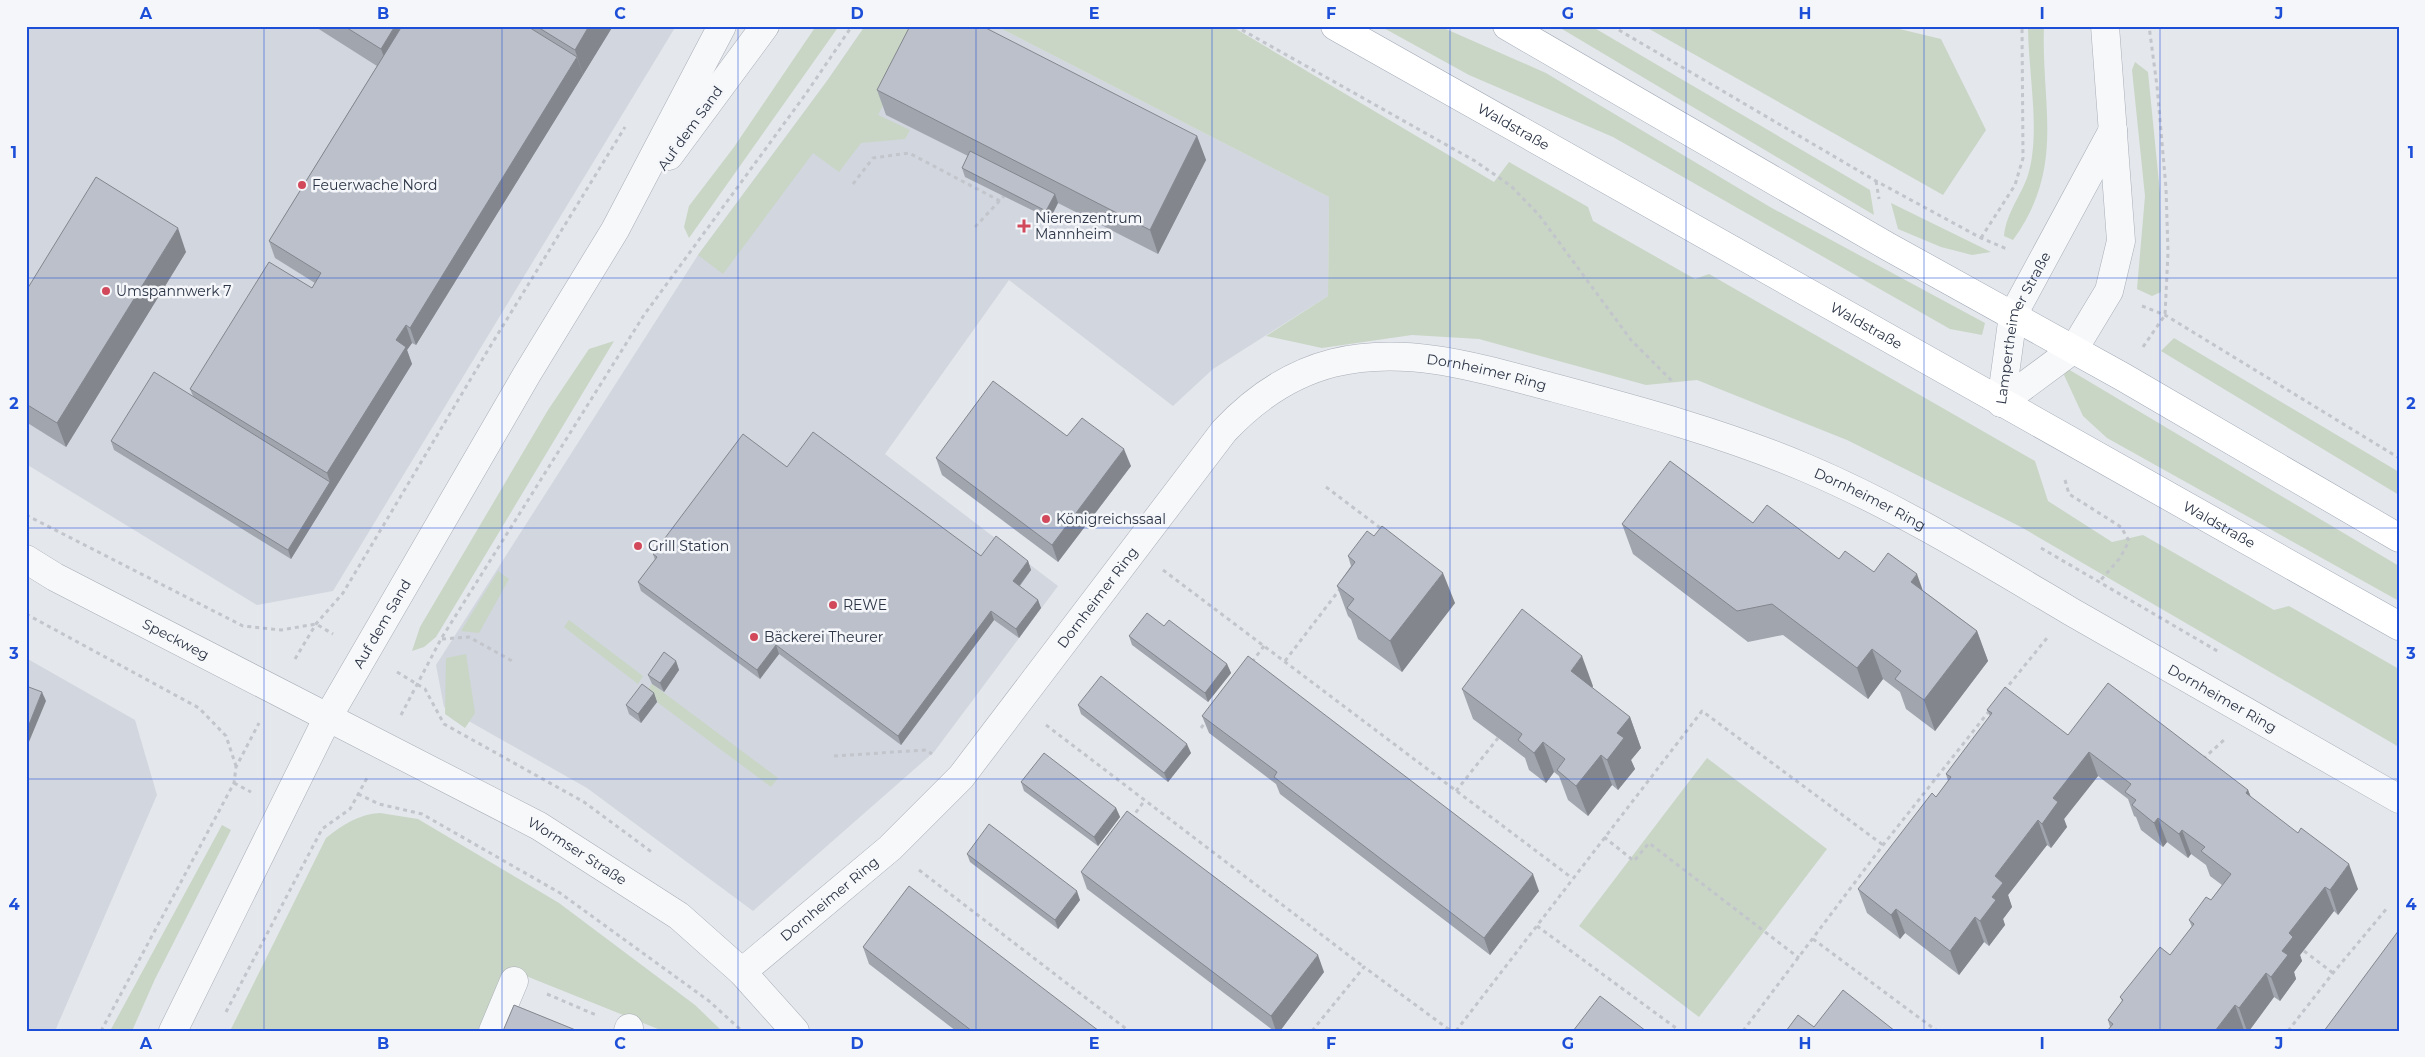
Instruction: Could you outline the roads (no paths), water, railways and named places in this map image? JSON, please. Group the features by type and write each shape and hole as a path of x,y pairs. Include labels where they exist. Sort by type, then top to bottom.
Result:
{"main road":[{"name":"Waldstraße","path":"1335,26 2399,626"},
{"path":"1507,26 1887,246 2074,349 2399,538"}],"street":[{"name":"Auf dem Sand","path":"173,1031 328,717 508,408 615,230 722,26"},
{"name":"Auf dem Sand","path":"615,230 765,26"},
{"name":"Lampertheimer Straße","path":"2001,403 2074,349 2109,291 2121,241 2105,26"},
{"name":"Lampertheimer Straße","path":"2001,403 2013,315 2113,130"},
{"name":"Dornheimer Ring","path":"742,972 890,848 961,776 1224,431 1258,398 1289,380 1333,363 1404,356 1467,365 1663,417 1805,468 1906,515 2399,799"},
{"name":"Speckweg","path":"26,559 54,577 328,717"},
{"name":"Wormser Straße","path":"328,717 539,826 679,916 742,972 795,1031"},
{"path":"493,1031 514,981"}],"place":[{"name":"Feuerwache Nord","path":"302,185"},
{"name":"Nierenzentrum Mannheim","path":"1024,226"},
{"name":"Umspannwerk 7","path":"106,291"},
{"name":"Königreichssaal","path":"1046,519"},
{"name":"Grill Station","path":"638,546"},
{"name":"REWE","path":"833,605"},
{"name":"Bäckerei Theurer","path":"754,637"}]}
